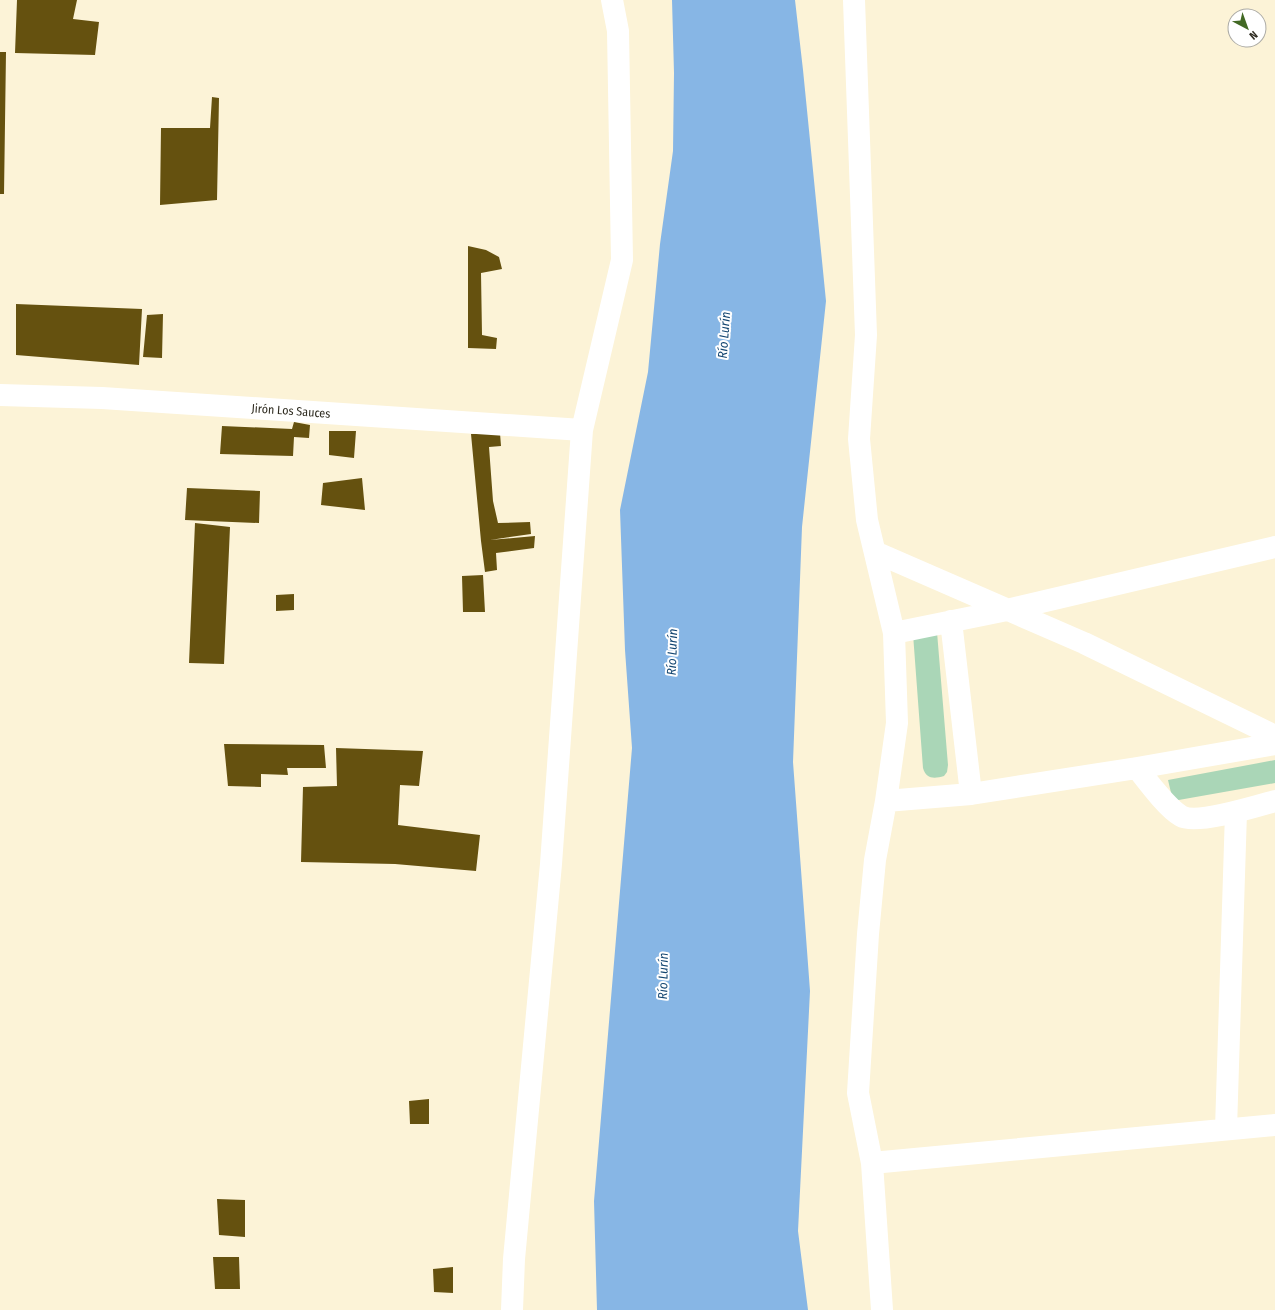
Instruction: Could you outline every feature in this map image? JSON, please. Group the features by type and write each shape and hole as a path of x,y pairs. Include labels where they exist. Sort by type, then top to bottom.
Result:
{"street":[{"path":"512,1310 514,1260 551,864 582,430 622,260 618,31 612,0"},
{"path":"854,0 866,335 859,439 866,520 894,633 897,723 886,801 875,860 868,934 858,1093 872,1164 882,1310"},
{"name":"Jirón Los Sauces","path":"0,395 102,398 582,430"},
{"path":"894,633 1007,610 1275,547"},
{"path":"875,552 1084,643 1275,736"},
{"path":"951,621 971,794"},
{"path":"886,801 971,794 1137,768 1275,744"},
{"path":"1137,768 1172,809 1182,817 1198,819 1236,812 1275,802"},
{"path":"1226,1129 1236,812"},
{"path":"872,1164 1275,1125"}],"green space":[{"path":"937,632 948,765 947,772 944,776 934,778 928,776 924,772 923,768 913,634"},
{"path":"1275,760 1275,783 1173,801 1168,780"}],"water":[{"name":"Río Lurín","path":"672,0 795,0 803,70 826,301 802,527 793,762 810,991 798,1231 808,1310 597,1310 594,1201 632,748 625,650 620,510 648,372 660,244 673,151 674,73"}],"building":[{"path":"17,0 77,0 73,19 99,22 95,55 15,53"},
{"path":"0,52 6,52 4,194 0,194"},
{"path":"212,97 219,98 217,200 160,205 161,128 210,128"},
{"path":"468,246 486,250 499,257 502,269 481,273 482,335 497,338 496,349 468,348"},
{"path":"16,304 142,309 139,365 16,355"},
{"path":"163,314 162,358 143,357 147,315"},
{"path":"294,422 310,425 309,438 294,437 293,456 220,454 222,426 292,429"},
{"path":"329,431 356,431 354,458 329,455"},
{"path":"500,433 501,446 489,447 493,501 498,523 530,522 531,534 490,540 535,536 534,548 496,553 497,570 485,572 471,434"},
{"path":"362,478 365,510 321,505 323,483"},
{"path":"187,488 260,491 259,523 185,520"},
{"path":"195,523 230,527 224,664 189,663"},
{"path":"483,575 485,612 463,612 462,576"},
{"path":"294,594 294,610 276,611 276,595"},
{"path":"224,744 324,745 326,768 287,768 288,775 261,774 261,787 228,786"},
{"path":"336,748 423,751 419,786 400,785 398,825 480,835 476,871 395,864 301,862 303,787 337,786"},
{"path":"429,1099 429,1124 410,1124 409,1101"},
{"path":"217,1199 245,1200 245,1237 219,1235"},
{"path":"213,1257 239,1257 240,1289 215,1289"},
{"path":"453,1267 453,1293 434,1292 433,1269"}]}
